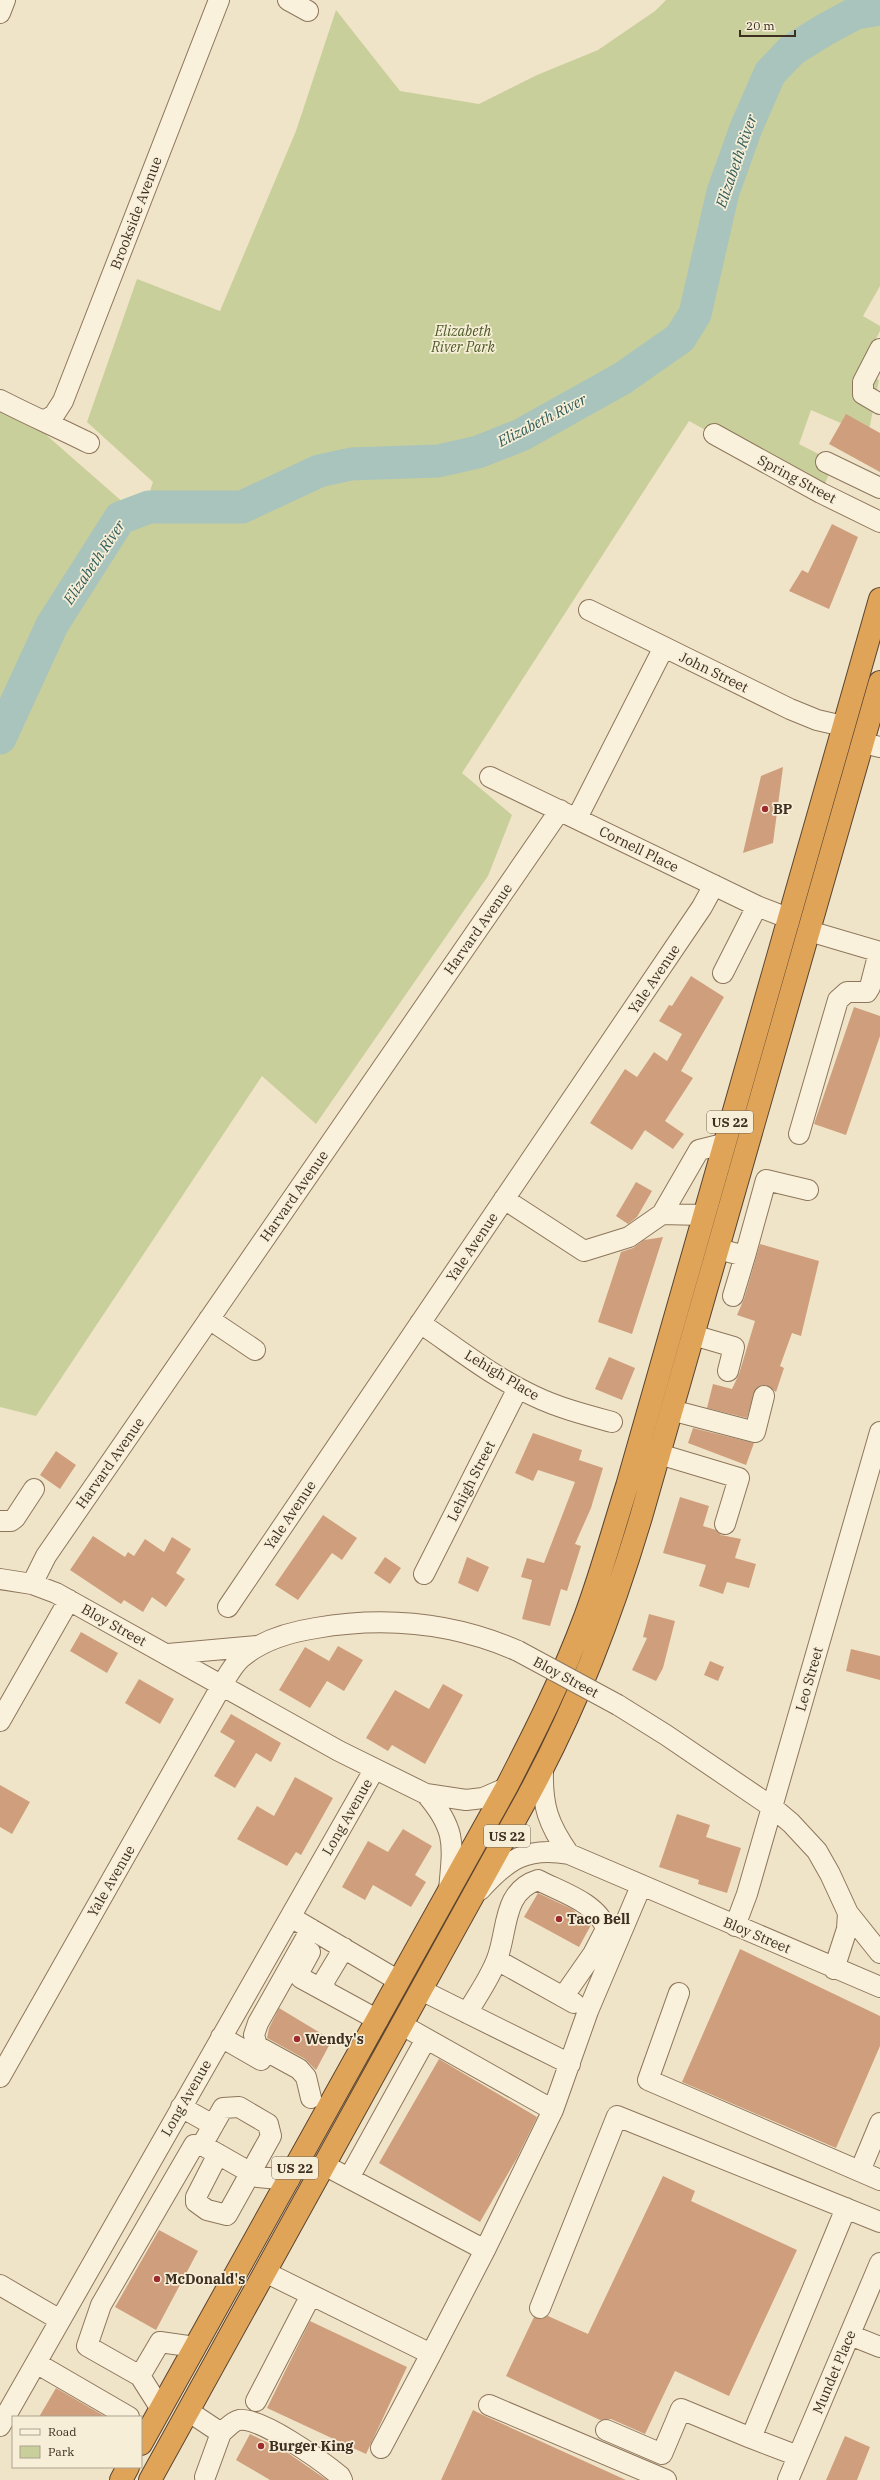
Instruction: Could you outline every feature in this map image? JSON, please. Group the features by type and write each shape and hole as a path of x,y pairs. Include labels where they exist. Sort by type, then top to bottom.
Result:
{"highway":[{"name":"US 22","path":"144,2432 160,2409 196,2347 288,2180 319,2105 378,2020 506,1788 547,1708 592,1598 626,1486 880,599"},
{"name":"US 22","path":"150,2480 543,1770 585,1678 611,1615 659,1454 809,931 871,745 880,682"},
{"path":"121,2480 127,2468"}],"street":[{"path":"0,13 5,0"},
{"name":"Brookside Avenue","path":"46,420 54,415 63,401 219,0"},
{"path":"288,0 308,11"},
{"path":"880,349 863,382 863,394 880,404"},
{"path":"0,400 32,417 46,420 88,443"},
{"name":"Spring Street","path":"714,434 837,502 880,522"},
{"path":"826,462 880,488"},
{"path":"837,502 850,474"},
{"name":"John Street","path":"589,610 802,714 843,726"},
{"name":"Harvard Avenue","path":"32,1584 46,1556 209,1320 568,814 664,647"},
{"name":"Cornell Place","path":"490,777 714,886 757,906 788,918"},
{"name":"Yale Avenue","path":"228,1607 702,907 714,886"},
{"path":"723,974 757,906"},
{"path":"799,1134 838,1000 846,992 867,992 870,988 880,952 809,931"},
{"path":"504,1199 584,1252 629,1237 662,1214 699,1150 723,1144"},
{"path":"739,1174 808,1190"},
{"path":"733,1296 766,1180"},
{"path":"662,1214 703,1216"},
{"path":"718,1249 745,1256"},
{"path":"209,1320 255,1350"},
{"name":"Lehigh Place","path":"420,1323 518,1388 563,1408 612,1422"},
{"path":"693,1335 734,1347 728,1371"},
{"name":"Lehigh Street","path":"424,1574 518,1388"},
{"path":"671,1410 755,1432 764,1396"},
{"name":"Leo Street","path":"735,1926 747,1894 880,1432"},
{"path":"659,1454 739,1478 726,1524"},
{"path":"0,1521 11,1521 15,1518 34,1489"},
{"name":"Bloy Street","path":"0,1579 32,1584 69,1600 374,1770 426,1794 466,1800 483,1798 506,1788"},
{"path":"0,1721 69,1600"},
{"name":"Bloy Street","path":"222,1685 236,1663 259,1646 302,1630 345,1624 394,1622 419,1623 461,1631 518,1651 618,1705 666,1735 772,1807 791,1823 817,1852 830,1874 848,1913 880,1953"},
{"path":"168,1654 259,1646"},
{"name":"Yale Avenue","path":"0,2077 222,1685"},
{"name":"Long Avenue","path":"0,2426 289,1916 374,1770"},
{"path":"543,1770 543,1800 545,1811 554,1831 569,1854"},
{"name":"Bloy Street","path":"426,1794 444,1816 451,1833 453,1853 449,1892"},
{"name":"Bloy Street","path":"470,1902 499,1871 519,1857 540,1850 569,1854 834,1969 880,1987"},
{"path":"467,2013 497,1960 508,1913 516,1895 526,1884 538,1880 591,1908 603,1920 606,1929 593,1954 563,1997"},
{"path":"381,2448 485,2250 553,2110 588,2011 641,1886"},
{"path":"834,1969 847,1929 848,1913"},
{"path":"289,1916 399,1981"},
{"path":"315,1932 298,1974 301,1978 378,2020"},
{"path":"259,2053 254,2035 258,2023 315,1932"},
{"path":"327,1992 323,1983 344,1948"},
{"path":"497,1960 588,2011"},
{"path":"421,1990 570,2064"},
{"path":"679,1993 648,2080 880,2180"},
{"path":"402,2025 553,2110"},
{"path":"221,2037 299,2069 306,2076 319,2105"},
{"path":"349,2178 426,2039"},
{"path":"181,2107 213,2125"},
{"path":"239,2107 268,2124 271,2136 252,2173 227,2215 198,2206 196,2197 210,2150 213,2125 223,2108 239,2107"},
{"path":"540,2308 617,2116 880,2222"},
{"path":"860,2171 880,2123"},
{"path":"160,2409 140,2376 87,2346 101,2305 194,2145 210,2150 258,2177 288,2180"},
{"path":"324,2165 485,2250"},
{"path":"751,2438 846,2208"},
{"name":"Mundet Place","path":"788,2480 880,2263"},
{"path":"264,2272 431,2354"},
{"path":"0,2285 60,2320"},
{"path":"256,2401 311,2295"},
{"path":"74,2296 101,2305"},
{"path":"850,2335 880,2347"},
{"path":"140,2376 160,2342 196,2347"},
{"path":"36,2363 127,2416"},
{"path":"489,2405 666,2480"},
{"path":"606,2430 662,2454 680,2409 798,2456"},
{"path":"188,2411 222,2433"},
{"path":"204,2477 222,2433 237,2420 251,2420 314,2454 340,2476 342,2480"}],"green space":[{"name":"Elizabeth River Park","path":"666,0 880,0 880,286 863,316 880,326 880,331 860,371 879,380 868,435 811,410 799,444 834,462 821,493 689,421 462,773 512,815 488,876 316,1124 262,1076 36,1416 0,1407 0,411 44,433 141,518 153,482 87,422 137,279 220,311 296,131 336,10 400,91 479,104 537,75 598,50 655,11"}],"building":[{"path":"846,414 880,433 880,472 829,444"},
{"path":"832,524 858,537 829,609 789,591 802,570 808,573"},
{"name":"BP","path":"783,767 773,843 743,853 761,776"},
{"path":"691,976 724,997 681,1071 693,1078 665,1121 684,1134 673,1149 645,1130 632,1150 590,1123 625,1069 637,1077 654,1052 667,1061 682,1034 659,1021 669,1005 672,1006"},
{"path":"854,1007 880,1016 880,1036 846,1135 814,1124"},
{"path":"636,1182 652,1191 637,1217 628,1224 616,1216"},
{"path":"663,1237 632,1334 598,1322 621,1252 633,1248 644,1240"},
{"path":"760,1244 819,1261 801,1336 792,1333 780,1366 784,1368 776,1392 766,1385 756,1388 747,1418 707,1408 713,1384 732,1389 739,1374 755,1321 737,1315 744,1299"},
{"path":"609,1357 635,1368 622,1400 595,1389"},
{"path":"693,1428 754,1443 746,1465 688,1443"},
{"path":"533,1433 582,1450 579,1460 603,1468 591,1508 575,1544 581,1546 567,1591 561,1589 550,1626 522,1619 532,1580 521,1577 527,1558 544,1563 575,1482 538,1470 533,1481 515,1473"},
{"path":"56,1451 76,1465 60,1489 40,1475"},
{"path":"680,1497 709,1506 703,1526 716,1530 721,1535 741,1539 735,1558 756,1564 749,1588 727,1582 723,1594 699,1586 706,1565 663,1553"},
{"path":"323,1515 357,1538 342,1560 332,1553 298,1600 275,1585"},
{"path":"93,1536 125,1557 128,1552 134,1556 145,1539 164,1552 172,1537 191,1549 176,1573 185,1579 166,1607 152,1597 143,1612 124,1600 121,1604 70,1570"},
{"path":"385,1557 401,1568 390,1584 374,1573"},
{"path":"467,1557 489,1567 478,1592 458,1583"},
{"path":"649,1614 675,1621 663,1668 656,1681 632,1670 647,1638 643,1637"},
{"path":"81,1632 118,1653 107,1673 70,1651"},
{"path":"338,1646 363,1660 344,1691 327,1681 310,1708 279,1690 305,1647 329,1661"},
{"path":"851,1649 880,1656 880,1680 846,1671"},
{"path":"710,1661 724,1667 718,1681 704,1675"},
{"path":"139,1679 174,1699 160,1724 125,1703"},
{"path":"443,1684 463,1695 425,1764 392,1745 388,1751 366,1738 395,1690 429,1709"},
{"path":"231,1714 281,1743 271,1762 256,1753 235,1788 214,1776 235,1741 220,1732"},
{"path":"295,1777 333,1798 301,1855 296,1852 287,1866 237,1839 257,1806 274,1816"},
{"path":"0,1785 30,1802 12,1834 0,1827"},
{"path":"677,1814 710,1825 706,1837 741,1848 727,1893 698,1884 699,1880 659,1867"},
{"path":"403,1829 432,1846 415,1875 426,1882 411,1907 373,1885 365,1900 342,1887 368,1841 388,1852"},
{"name":"Taco Bell","path":"538,1893 572,1909 591,1925 579,1947 524,1917"},
{"path":"740,1949 880,2016 880,2046 836,2148 682,2082"},
{"name":"Wendy's","path":"279,2008 332,2040 316,2070 305,2059 267,2038 269,2028"},
{"path":"439,2059 537,2117 517,2158 480,2222 379,2163"},
{"path":"663,2176 695,2191 691,2201 797,2250 729,2396 675,2371 645,2434 611,2419 600,2420 506,2376 534,2317 541,2319 548,2316 588,2334"},
{"name":"McDonald's","path":"159,2230 198,2251 156,2330 115,2307"},
{"path":"310,2321 407,2367 366,2454 267,2408"},
{"path":"56,2388 104,2416 40,2416"},
{"path":"473,2410 485,2416 626,2480 441,2480"},
{"name":"Burger King","path":"250,2434 285,2451 327,2480 270,2480 236,2460"},
{"path":"845,2436 870,2447 857,2480 826,2480"}],"waterway":[{"name":"Elizabeth River","path":"0,738 52,625 120,518 149,507 242,507 319,471 351,464 438,461 478,452 521,435 623,378 680,338 695,314 723,192 746,128 770,73 792,50 826,29 856,13 880,9"}],"place":[{"name":"BP","path":"765,809"},
{"name":"Taco Bell","path":"559,1919"},
{"name":"Wendy's","path":"297,2039"},
{"name":"McDonald's","path":"157,2279"},
{"name":"Burger King","path":"261,2446"}]}
